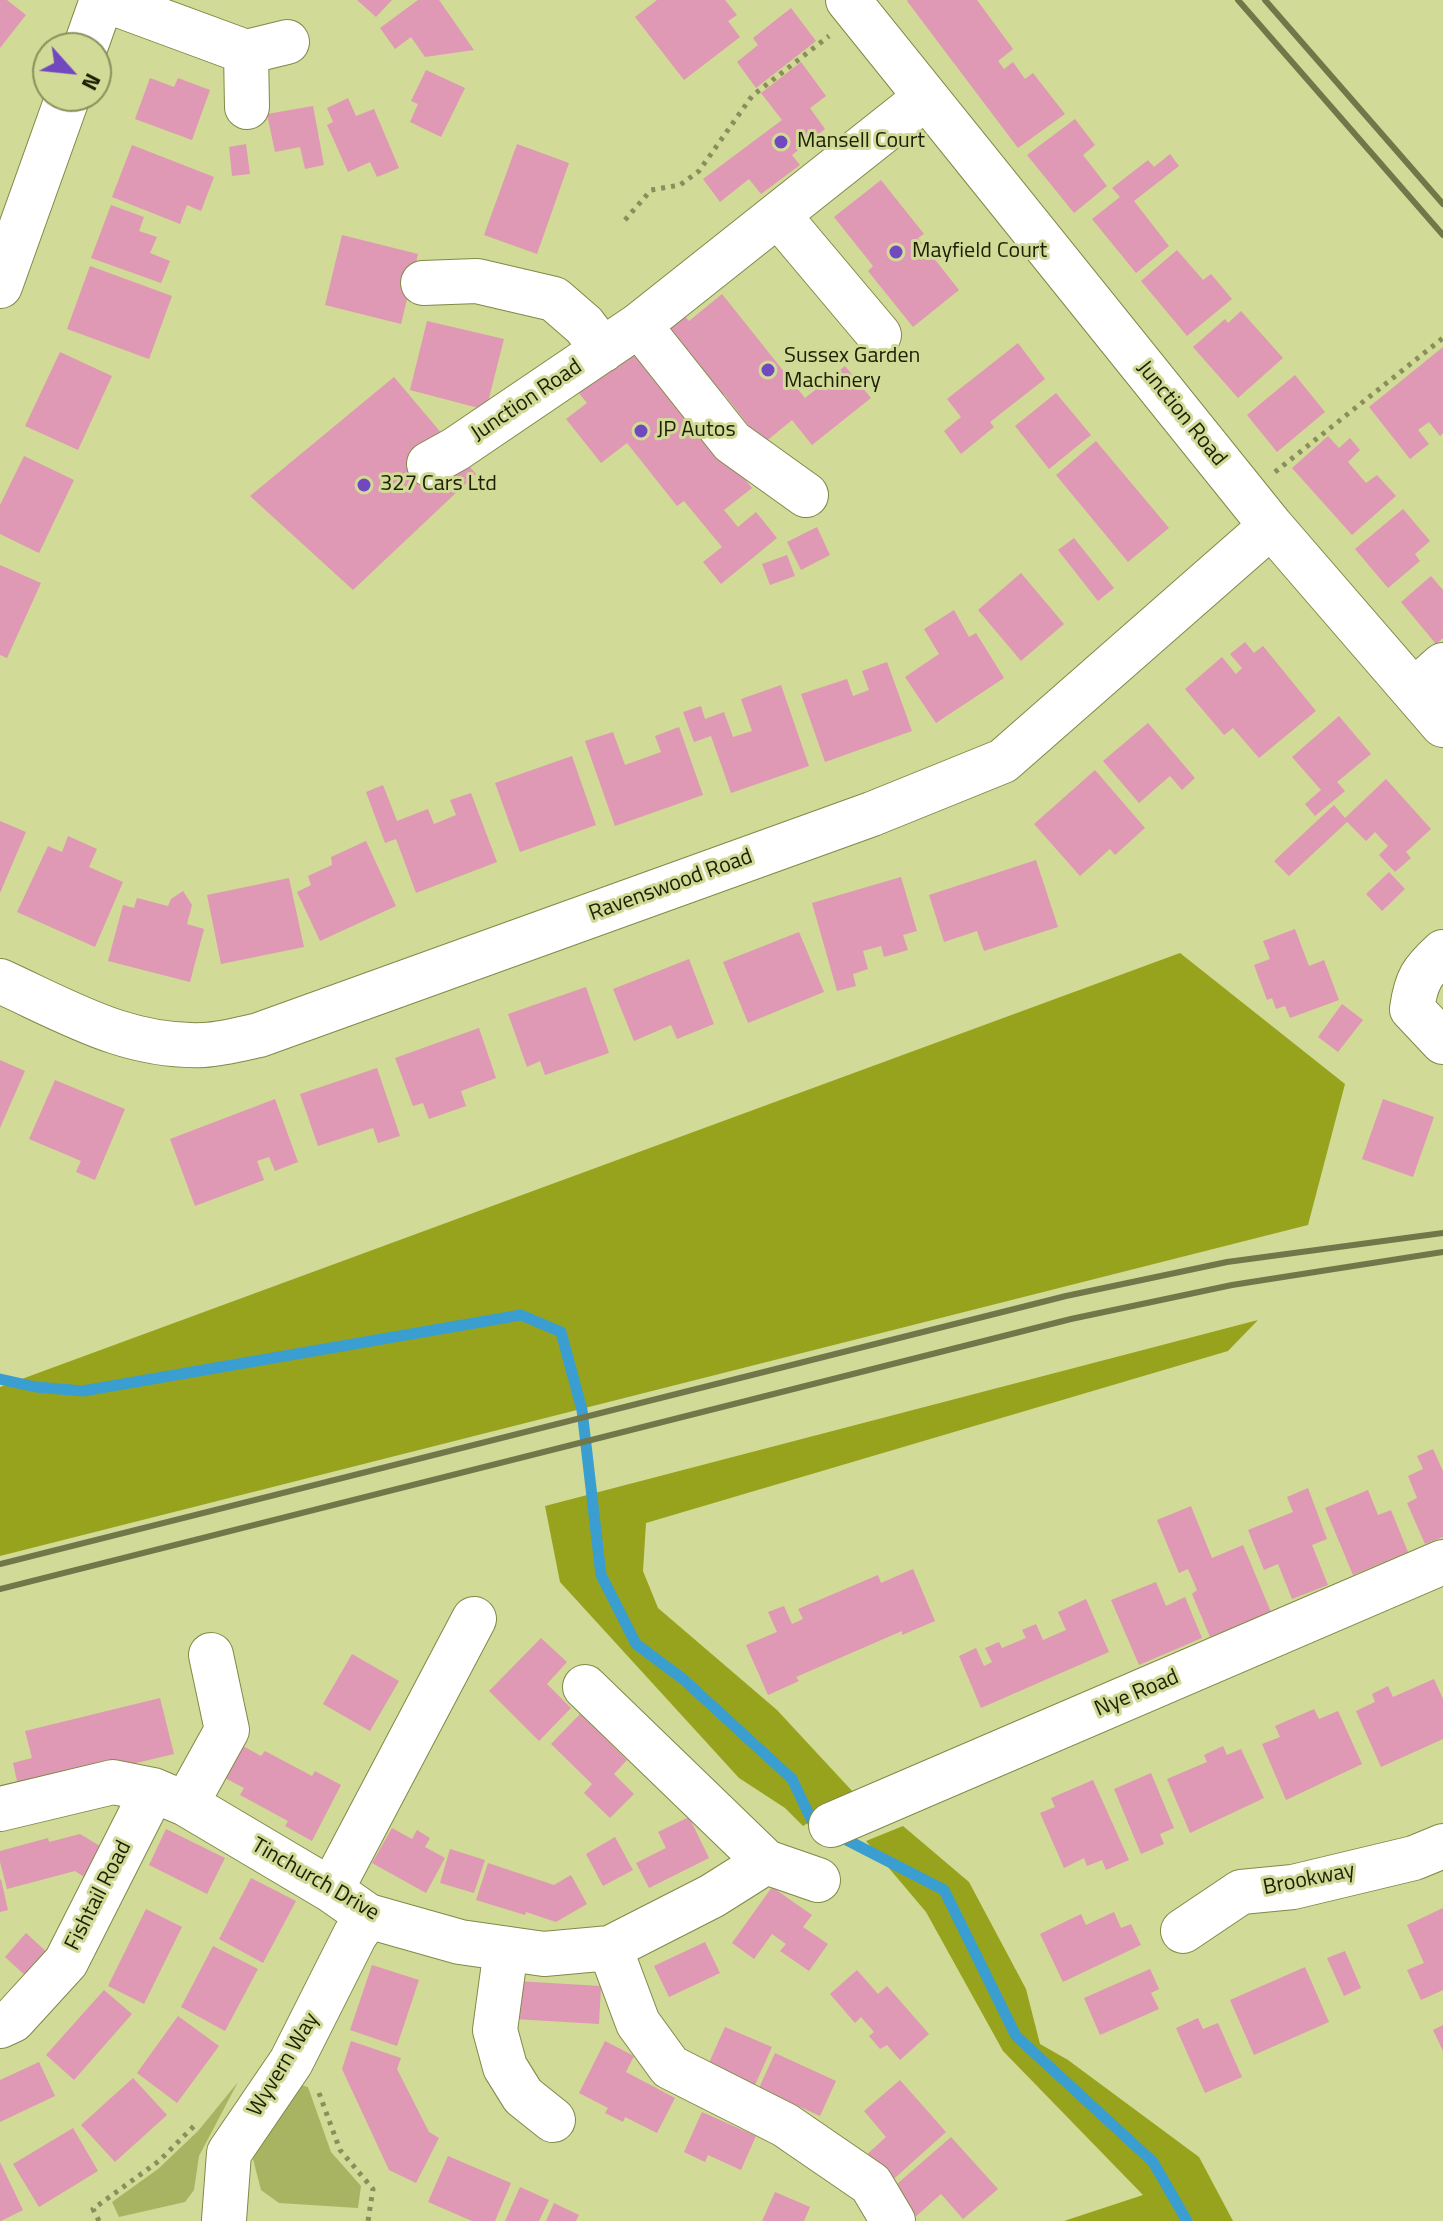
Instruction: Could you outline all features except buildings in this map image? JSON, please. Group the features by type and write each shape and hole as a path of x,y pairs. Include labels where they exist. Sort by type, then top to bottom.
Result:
{"street":[{"path":"91,32 104,0 267,47 247,107"},
{"name":"Junction Road","path":"853,7 1259,511 1429,678 1443,725"},
{"name":"Junction Road","path":"429,464 639,325 925,98"},
{"path":"0,286 62,112"},
{"path":"778,215 879,335"},
{"path":"423,283 477,281 554,299 584,325 603,350"},
{"path":"639,325 732,442 806,495"},
{"name":"Ravenswood Road","path":"0,981 119,1035 157,1044 206,1045 259,1035 872,814 1003,761 1259,511"},
{"path":"1443,952 1424,970 1415,988 1412,1009 1443,1042"},
{"name":"Nye Road","path":"831,1825 1443,1562"},
{"path":"331,1890 474,1619"},
{"name":"Fishtail Road","path":"0,2026 13,2020 66,1962 170,1797 227,1730 211,1655"},
{"path":"585,1687 766,1862 818,1880"},
{"name":"Tinchurch Drive","path":"0,1809 113,1782 170,1797 331,1890 368,1916 460,1942 544,1954 610,1948 712,1896 766,1862"},
{"name":"Brookway","path":"1183,1931 1241,1892 1293,1887 1414,1858 1443,1846"},
{"name":"Wyvern Way","path":"231,2221 222,2221 229,2153 291,2062 355,1935 368,1916"},
{"path":"610,1948 638,2023 670,2067 785,2125 871,2184 893,2221"},
{"path":"506,1949 495,2030 505,2067 523,2096 553,2120"}],"path":[{"path":"625,220 651,190 680,185 699,171 752,96 853,7"},
{"path":"1259,511 1443,338"},
{"path":"291,2062 310,2070 340,2150 373,2189 368,2221"},
{"path":"99,2221 93,2209 159,2161 203,2115"}],"green space":[{"path":"1180,953 1345,1084 1308,1225 0,1556 0,1387"},
{"path":"1258,1320 1228,1351 646,1523 643,1571 658,1608 777,1710 854,1793 803,1826 785,1808 739,1778 560,1582 545,1506"},
{"path":"903,1826 969,1882 1026,1989 1040,2044 1068,2060 1199,2157 1233,2221 1064,2221 1143,2195 1003,2051 926,1912 866,1841"},
{"path":"238,2082 199,2156 194,2190 185,2202 119,2217 112,2202 158,2169 198,2131"},
{"path":"294,2083 308,2087 331,2152 361,2186 358,2208 279,2203 261,2190 253,2159"}],"waterway":[{"path":"0,1379 36,1387 83,1391 521,1315 561,1332 582,1410 601,1575 636,1644 683,1679 792,1779 813,1823 820,1826"},
{"path":"839,1836 944,1890 1016,2036 1153,2162 1187,2221"}],"railway":[{"path":"1238,0 1443,235"},
{"path":"1265,0 1443,204"},
{"path":"0,1564 1066,1296 1227,1262 1443,1233"},
{"path":"0,1589 1071,1319 1232,1285 1443,1252"}],"place":[{"name":"Mansell Court","path":"781,142"},
{"name":"Mayfield Court","path":"896,252"},
{"name":"Sussex Garden Machinery","path":"768,370"},
{"name":"JP Autos","path":"641,431"},
{"name":"327 Cars Ltd","path":"364,485"}]}
